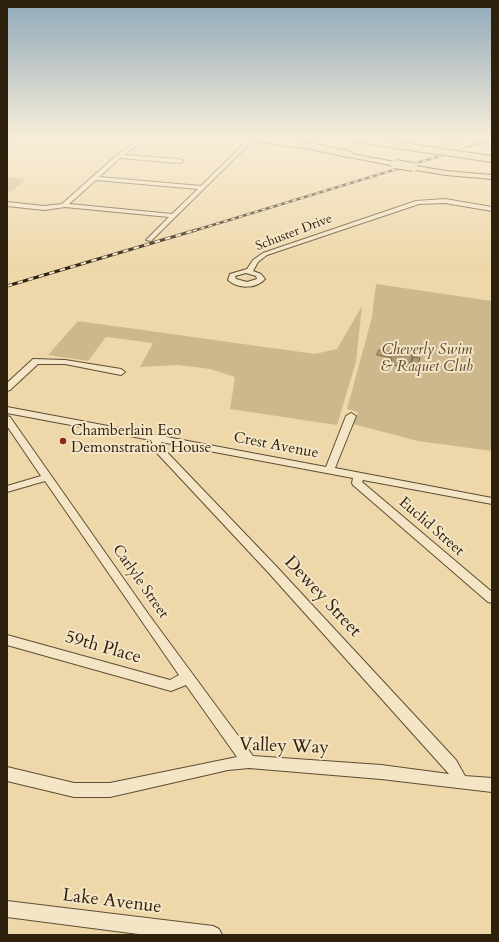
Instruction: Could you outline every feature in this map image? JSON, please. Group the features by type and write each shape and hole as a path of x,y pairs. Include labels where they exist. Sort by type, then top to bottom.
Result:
{"street":[{"path":"64,205 90,183"},
{"path":"149,183 202,188"},
{"path":"149,240 207,183"},
{"name":"Schuster Drive","path":"250,271 255,261 265,254 418,202 445,201 492,209"},
{"path":"7,204 54,208 64,205 173,216"},
{"path":"7,388 36,361 65,362 121,372"},
{"name":"Crest Avenue","path":"7,410 492,501"},
{"path":"329,471 351,416"},
{"name":"Carlyle Street","path":"7,419 249,762"},
{"name":"Dewey Street","path":"155,438 158,449 271,568 451,765 457,773 460,782"},
{"name":"Euclid Street","path":"358,476 357,484 492,599"},
{"path":"7,489 47,477"},
{"name":"59th Place","path":"7,640 171,686 188,677"},
{"name":"Valley Way","path":"7,774 60,788 92,791 110,790 228,764 249,762 381,772 460,782 492,784"},
{"name":"Lake Avenue","path":"7,909 213,935"}],"green space":[{"path":"7,183 22,183 10,192 7,192"},
{"name":"Cheverly Swim & Raquet Club","path":"376,284 492,301 492,451 418,441 353,424 358,412 347,409 372,317"},
{"path":"362,306 356,362 337,425 230,409 235,377 210,369 178,365 140,367 153,343 106,337 88,361 48,355 78,321 315,354 337,349"}],"shaded area":[{"path":"379,350 413,354 410,367 413,357 420,358 417,368 390,365 392,358 377,355"}],"railway":[{"path":"193,231 351,183"},
{"path":"7,286 196,230"}],"place":[{"name":"Chamberlain Eco Demonstration House","path":"63,441"}]}
